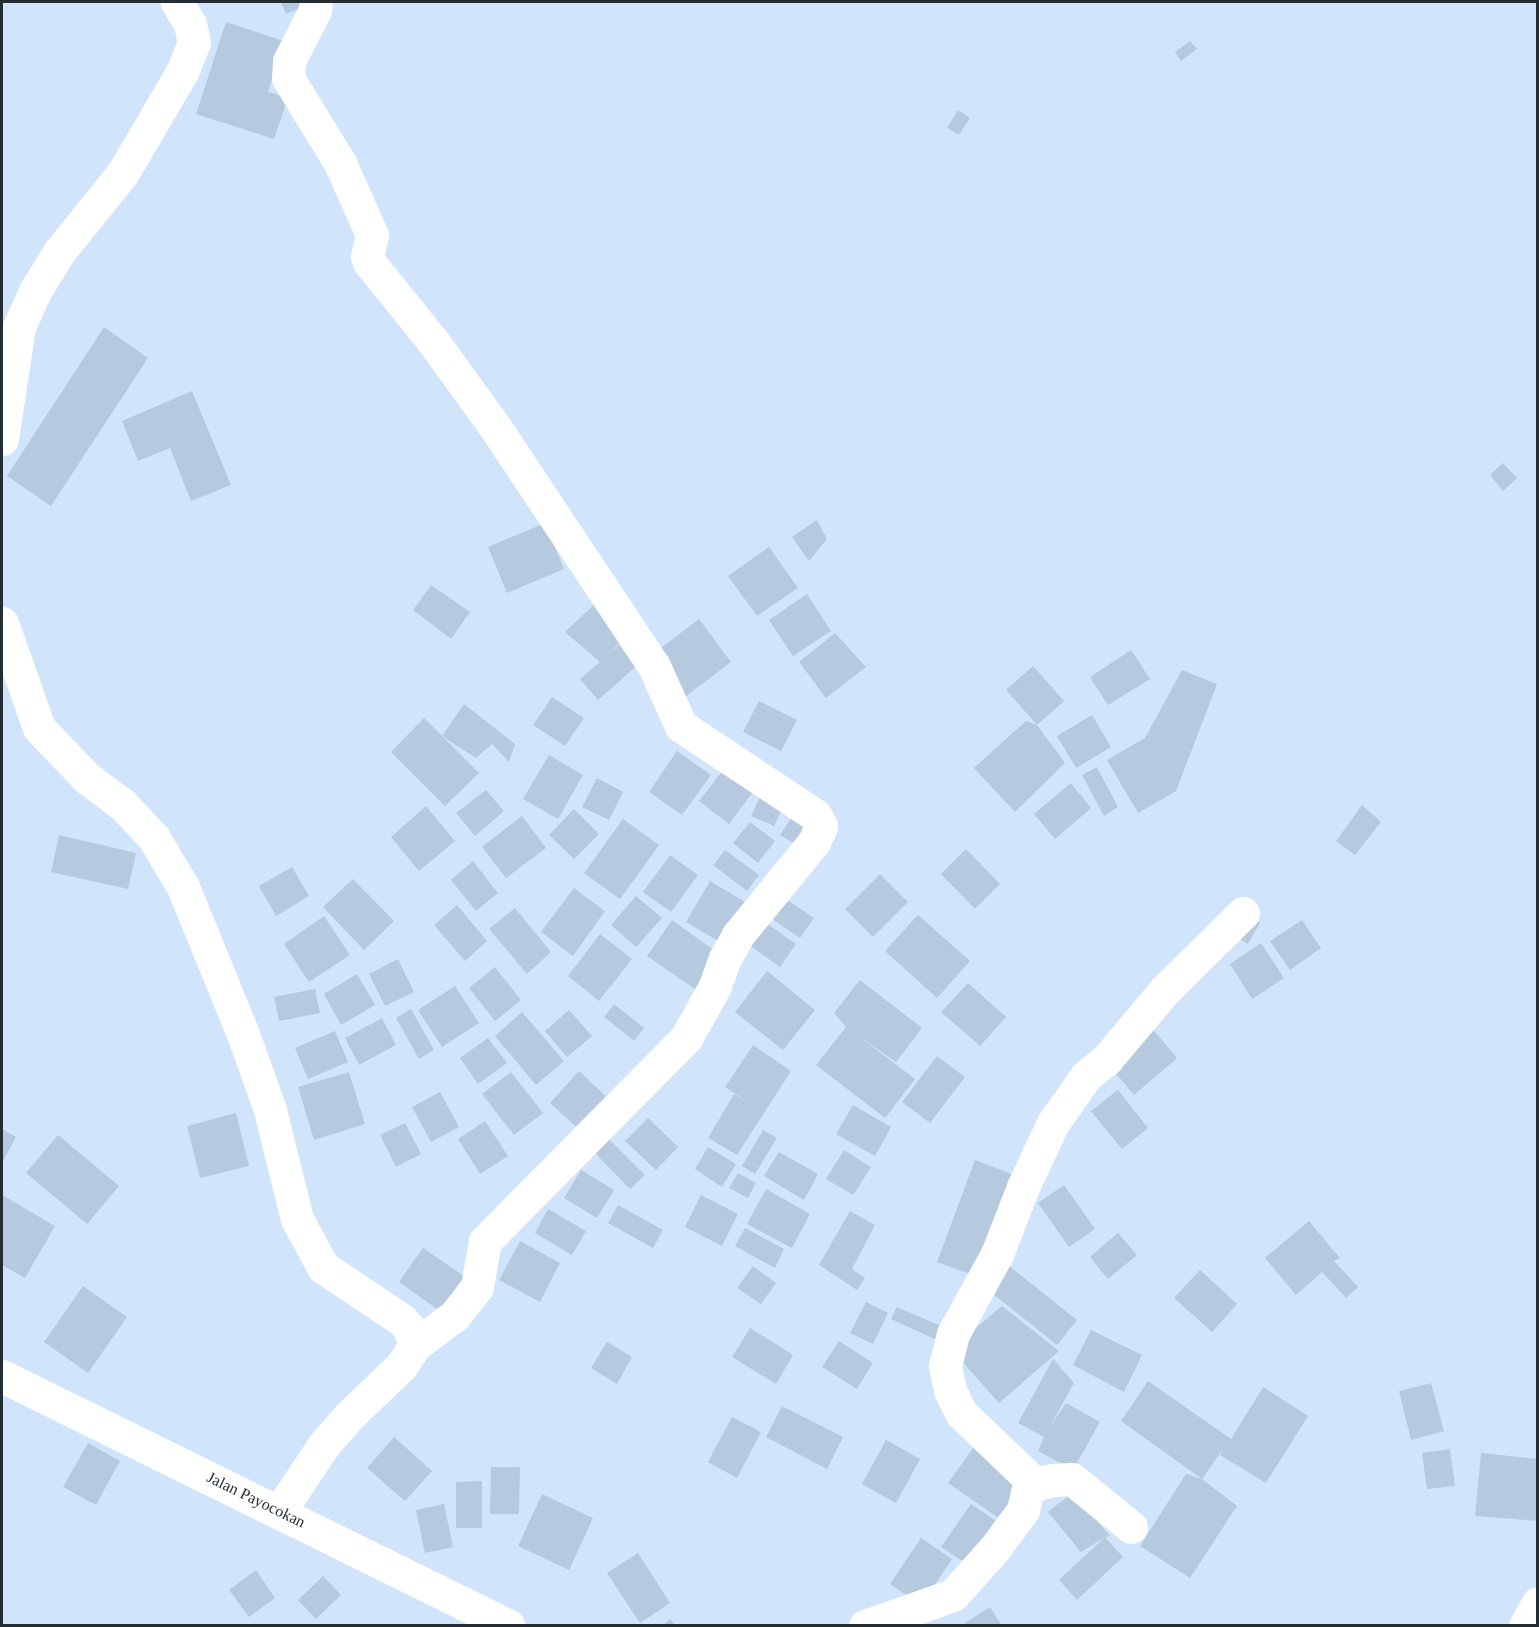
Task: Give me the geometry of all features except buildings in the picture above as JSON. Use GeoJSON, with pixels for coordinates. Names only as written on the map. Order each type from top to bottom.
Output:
{"type":"FeatureCollection","features":[{"type":"Feature","properties":{"kind":"street"},"geometry":{"type":"LineString","coordinates":[[2,439],[19,327],[35,291],[59,252],[122,174],[182,72],[194,43],[190,24],[177,2]]}},
{"type":"Feature","properties":{"kind":"street"},"geometry":{"type":"LineString","coordinates":[[279,1512],[323,1446],[349,1416],[402,1365],[416,1345],[454,1316],[477,1287],[485,1241],[686,1038],[716,986],[725,958],[738,935],[814,842],[821,826],[815,815],[681,726],[654,666],[495,427],[432,340],[369,262],[367,256],[372,235],[340,163],[288,78],[289,61],[315,10],[316,2]]}},
{"type":"Feature","properties":{"kind":"street"},"geometry":{"type":"LineString","coordinates":[[2,623],[39,728],[87,778],[123,805],[154,838],[183,887],[243,1034],[270,1110],[297,1219],[323,1267],[402,1320],[410,1328],[416,1345]]}},
{"type":"Feature","properties":{"kind":"street"},"geometry":{"type":"LineString","coordinates":[[865,1626],[953,1595],[1023,1510],[1030,1479],[961,1413],[950,1390],[945,1366],[953,1334],[997,1254],[1023,1186],[1053,1123],[1086,1076],[1107,1059],[1164,991],[1243,913]]}},
{"type":"Feature","properties":{"kind":"street","name":"Jalan Payocokan"},"geometry":{"type":"LineString","coordinates":[[2,1376],[509,1626]]}},
{"type":"Feature","properties":{"kind":"street"},"geometry":{"type":"LineString","coordinates":[[1030,1486],[1053,1480],[1072,1479],[1131,1527]]}},
{"type":"Feature","properties":{"kind":"street"},"geometry":{"type":"LineString","coordinates":[[1525,1626],[1538,1603]]}}]}
